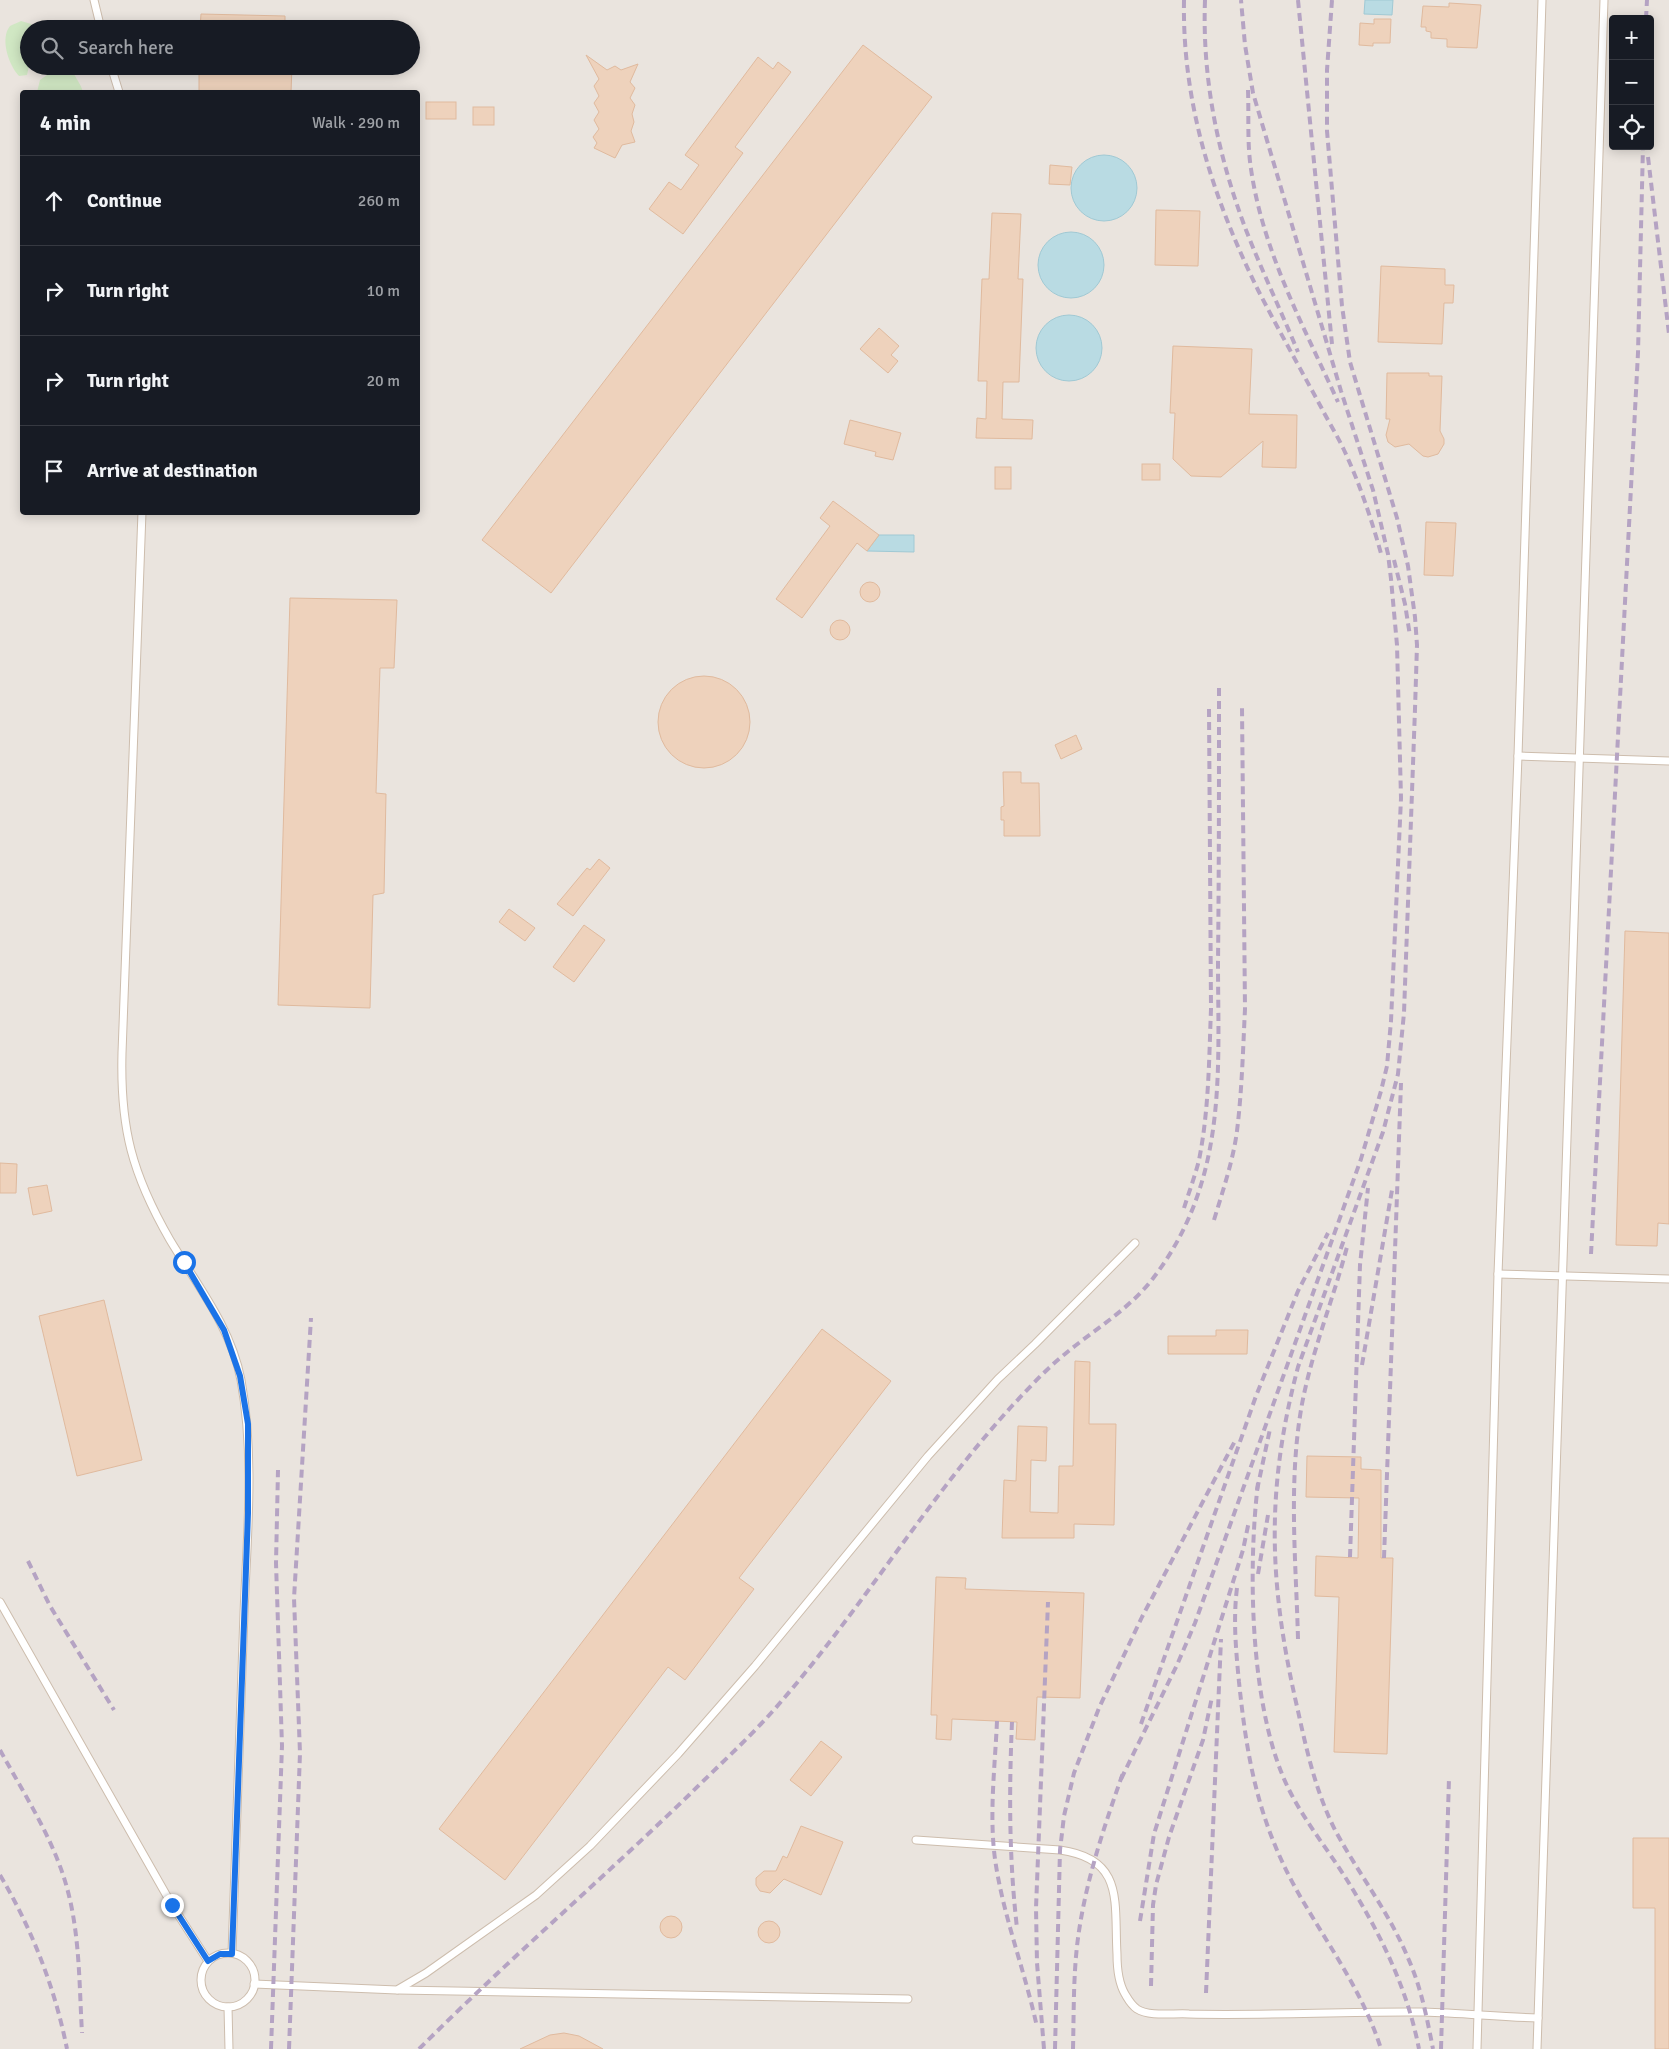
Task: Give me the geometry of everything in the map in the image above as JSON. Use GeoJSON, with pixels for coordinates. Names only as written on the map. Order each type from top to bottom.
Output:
{"type":"FeatureCollection","features":[{"type":"Feature","properties":{"kind":"lane"},"geometry":{"type":"LineString","coordinates":[[94,0],[99,20]]}},
{"type":"Feature","properties":{"kind":"lane"},"geometry":{"type":"LineString","coordinates":[[1477,2049],[1498,1274],[1518,756],[1542,0]]}},
{"type":"Feature","properties":{"kind":"lane"},"geometry":{"type":"LineString","coordinates":[[1537,2049],[1604,0]]}},
{"type":"Feature","properties":{"kind":"lane"},"geometry":{"type":"LineString","coordinates":[[114,75],[118,90]]}},
{"type":"Feature","properties":{"kind":"lane"},"geometry":{"type":"LineString","coordinates":[[142,515],[122,1105],[130,1148],[146,1192],[169,1238],[224,1330],[240,1376],[248,1424],[248,1513],[232,1954]]}},
{"type":"Feature","properties":{"kind":"lane"},"geometry":{"type":"LineString","coordinates":[[1518,756],[1669,762]]}},
{"type":"Feature","properties":{"kind":"lane"},"geometry":{"type":"LineString","coordinates":[[397,1990],[426,1973],[536,1895],[618,1819],[755,1666],[928,1456],[998,1379],[1135,1243]]}},
{"type":"Feature","properties":{"kind":"lane"},"geometry":{"type":"LineString","coordinates":[[1498,1274],[1669,1279]]}},
{"type":"Feature","properties":{"kind":"lane"},"geometry":{"type":"LineString","coordinates":[[0,1602],[172,1905],[208,1961]]}},
{"type":"Feature","properties":{"kind":"lane"},"geometry":{"type":"LineString","coordinates":[[916,1840],[1060,1850],[1072,1852],[1095,1861],[1106,1872],[1114,1890],[1117,1970],[1121,1987],[1132,2005],[1138,2010],[1149,2013],[1205,2014],[1426,2012],[1538,2018]]}},
{"type":"Feature","properties":{"kind":"lane"},"geometry":{"type":"LineString","coordinates":[[220,1954],[232,1954],[246,1960],[252,1967],[254,1984],[251,1993],[245,2000],[237,2005],[228,2006],[219,2005],[211,2000],[201,1985],[201,1976],[208,1961],[220,1954]]}},
{"type":"Feature","properties":{"kind":"lane"},"geometry":{"type":"LineString","coordinates":[[254,1984],[397,1990],[908,1999]]}},
{"type":"Feature","properties":{"kind":"lane"},"geometry":{"type":"LineString","coordinates":[[228,2006],[229,2049]]}},
{"type":"Feature","properties":{"kind":"shaded area"},"geometry":{"type":"Polygon","coordinates":[[[0,0],[1669,0],[1669,2049],[0,2049],[0,0]]]}},
{"type":"Feature","properties":{"kind":"green space"},"geometry":{"type":"Polygon","coordinates":[[[20,21],[20,75],[27,75],[19,76],[9,58],[6,37],[10,26],[20,21]]]}},
{"type":"Feature","properties":{"kind":"green space"},"geometry":{"type":"Polygon","coordinates":[[[47,75],[74,75],[82,90],[38,90],[40,80],[47,75]]]}},
{"type":"Feature","properties":{"kind":"water"},"geometry":{"type":"Polygon","coordinates":[[[1365,0],[1393,0],[1392,15],[1364,14],[1365,0]]]}},
{"type":"Feature","properties":{"kind":"water"},"geometry":{"type":"Polygon","coordinates":[[[1110,155],[1128,164],[1135,175],[1137,188],[1135,201],[1128,212],[1117,219],[1098,221],[1080,212],[1073,201],[1071,182],[1080,164],[1091,157],[1110,155]]]}},
{"type":"Feature","properties":{"kind":"water"},"geometry":{"type":"Polygon","coordinates":[[[1077,232],[1095,241],[1102,252],[1104,265],[1102,278],[1095,289],[1084,296],[1065,298],[1047,289],[1040,278],[1038,259],[1047,241],[1058,234],[1077,232]]]}},
{"type":"Feature","properties":{"kind":"water"},"geometry":{"type":"Polygon","coordinates":[[[1075,315],[1093,324],[1100,335],[1102,348],[1100,361],[1093,372],[1082,379],[1063,381],[1045,372],[1038,361],[1036,342],[1045,324],[1056,317],[1075,315]]]}},
{"type":"Feature","properties":{"kind":"water"},"geometry":{"type":"Polygon","coordinates":[[[879,535],[914,535],[914,552],[867,551],[879,535]]]}},
{"type":"Feature","properties":{"kind":"building"},"geometry":{"type":"Polygon","coordinates":[[[1449,3],[1481,5],[1477,48],[1447,47],[1447,39],[1431,38],[1431,32],[1426,31],[1426,27],[1421,27],[1423,6],[1449,7],[1449,3]]]}},
{"type":"Feature","properties":{"kind":"building"},"geometry":{"type":"Polygon","coordinates":[[[201,14],[285,16],[285,20],[201,20],[201,14]]]}},
{"type":"Feature","properties":{"kind":"building"},"geometry":{"type":"Polygon","coordinates":[[[1374,19],[1391,19],[1390,43],[1373,43],[1373,46],[1359,45],[1360,23],[1374,24],[1374,19]]]}},
{"type":"Feature","properties":{"kind":"building"},"geometry":{"type":"Polygon","coordinates":[[[863,45],[932,97],[551,593],[482,540],[863,45]]]}},
{"type":"Feature","properties":{"kind":"building"},"geometry":{"type":"Polygon","coordinates":[[[586,55],[607,70],[615,66],[621,70],[638,64],[630,82],[635,88],[630,98],[635,105],[632,114],[634,122],[631,131],[635,142],[622,145],[615,158],[594,148],[597,143],[593,137],[599,129],[594,120],[599,112],[594,103],[599,96],[594,86],[599,79],[586,55]]]}},
{"type":"Feature","properties":{"kind":"building"},"geometry":{"type":"Polygon","coordinates":[[[758,57],[773,69],[778,62],[791,72],[735,147],[743,153],[683,234],[649,209],[669,182],[681,190],[699,165],[685,155],[758,57]]]}},
{"type":"Feature","properties":{"kind":"building"},"geometry":{"type":"Polygon","coordinates":[[[199,75],[292,75],[291,90],[199,90],[199,75]]]}},
{"type":"Feature","properties":{"kind":"building"},"geometry":{"type":"Polygon","coordinates":[[[426,102],[456,102],[456,119],[426,119],[426,102]]]}},
{"type":"Feature","properties":{"kind":"building"},"geometry":{"type":"Polygon","coordinates":[[[473,107],[494,107],[494,125],[473,125],[473,107]]]}},
{"type":"Feature","properties":{"kind":"building"},"geometry":{"type":"Polygon","coordinates":[[[1050,165],[1072,167],[1070,185],[1049,184],[1050,165]]]}},
{"type":"Feature","properties":{"kind":"building"},"geometry":{"type":"Polygon","coordinates":[[[1156,210],[1200,211],[1198,266],[1155,265],[1156,210]]]}},
{"type":"Feature","properties":{"kind":"building"},"geometry":{"type":"Polygon","coordinates":[[[992,213],[1021,214],[1018,279],[1023,279],[1019,382],[1003,382],[1002,419],[1033,420],[1032,439],[976,438],[977,418],[986,419],[987,381],[978,381],[982,279],[989,279],[992,213]]]}},
{"type":"Feature","properties":{"kind":"building"},"geometry":{"type":"Polygon","coordinates":[[[1381,266],[1445,269],[1445,285],[1454,285],[1453,303],[1444,303],[1442,344],[1378,342],[1381,266]]]}},
{"type":"Feature","properties":{"kind":"building"},"geometry":{"type":"Polygon","coordinates":[[[879,328],[899,346],[891,355],[898,361],[888,373],[860,349],[879,328]]]}},
{"type":"Feature","properties":{"kind":"building"},"geometry":{"type":"Polygon","coordinates":[[[1173,346],[1252,349],[1249,414],[1297,415],[1296,468],[1262,467],[1263,441],[1221,477],[1191,476],[1173,459],[1175,413],[1170,413],[1173,346]]]}},
{"type":"Feature","properties":{"kind":"building"},"geometry":{"type":"Polygon","coordinates":[[[1387,373],[1429,373],[1429,376],[1442,376],[1440,431],[1444,444],[1438,454],[1428,457],[1423,456],[1409,444],[1395,447],[1388,442],[1386,435],[1390,419],[1386,419],[1387,373]]]}},
{"type":"Feature","properties":{"kind":"building"},"geometry":{"type":"Polygon","coordinates":[[[850,420],[901,433],[893,460],[875,456],[876,452],[844,444],[850,420]]]}},
{"type":"Feature","properties":{"kind":"building"},"geometry":{"type":"Polygon","coordinates":[[[1142,464],[1160,464],[1160,480],[1142,480],[1142,464]]]}},
{"type":"Feature","properties":{"kind":"building"},"geometry":{"type":"Polygon","coordinates":[[[995,467],[1011,467],[1011,489],[995,489],[995,467]]]}},
{"type":"Feature","properties":{"kind":"building"},"geometry":{"type":"Polygon","coordinates":[[[833,501],[879,535],[867,551],[857,543],[802,618],[776,599],[830,526],[820,518],[833,501]]]}},
{"type":"Feature","properties":{"kind":"building"},"geometry":{"type":"Polygon","coordinates":[[[1426,522],[1456,523],[1453,576],[1424,575],[1426,522]]]}},
{"type":"Feature","properties":{"kind":"building"},"geometry":{"type":"Polygon","coordinates":[[[866,582],[874,582],[880,588],[880,596],[874,602],[866,602],[860,596],[860,588],[866,582]]]}},
{"type":"Feature","properties":{"kind":"building"},"geometry":{"type":"Polygon","coordinates":[[[290,598],[397,600],[394,668],[380,668],[376,793],[386,794],[384,893],[373,895],[370,1008],[278,1005],[290,598]]]}},
{"type":"Feature","properties":{"kind":"building"},"geometry":{"type":"Polygon","coordinates":[[[836,620],[844,620],[850,626],[850,634],[844,640],[836,640],[830,634],[830,626],[836,620]]]}},
{"type":"Feature","properties":{"kind":"building"},"geometry":{"type":"Polygon","coordinates":[[[704,676],[721,680],[736,690],[746,705],[750,722],[746,739],[736,754],[721,764],[704,768],[687,764],[672,754],[662,739],[658,722],[662,705],[672,690],[687,680],[704,676]]]}},
{"type":"Feature","properties":{"kind":"building"},"geometry":{"type":"Polygon","coordinates":[[[1076,735],[1082,749],[1061,759],[1055,745],[1076,735]]]}},
{"type":"Feature","properties":{"kind":"building"},"geometry":{"type":"Polygon","coordinates":[[[1003,772],[1021,772],[1021,783],[1039,783],[1040,836],[1004,836],[1004,820],[1001,820],[1001,807],[1004,806],[1003,772]]]}},
{"type":"Feature","properties":{"kind":"building"},"geometry":{"type":"Polygon","coordinates":[[[599,859],[610,868],[573,916],[557,904],[587,868],[590,870],[599,859]]]}},
{"type":"Feature","properties":{"kind":"building"},"geometry":{"type":"Polygon","coordinates":[[[509,909],[535,928],[525,941],[499,922],[509,909]]]}},
{"type":"Feature","properties":{"kind":"building"},"geometry":{"type":"Polygon","coordinates":[[[584,925],[605,940],[574,982],[553,967],[584,925]]]}},
{"type":"Feature","properties":{"kind":"building"},"geometry":{"type":"Polygon","coordinates":[[[1625,931],[1669,933],[1669,1224],[1658,1223],[1657,1246],[1616,1245],[1625,931]]]}},
{"type":"Feature","properties":{"kind":"building"},"geometry":{"type":"Polygon","coordinates":[[[0,1163],[17,1164],[16,1193],[0,1193],[0,1163]]]}},
{"type":"Feature","properties":{"kind":"building"},"geometry":{"type":"Polygon","coordinates":[[[47,1185],[52,1211],[33,1215],[28,1188],[47,1185]]]}},
{"type":"Feature","properties":{"kind":"building"},"geometry":{"type":"Polygon","coordinates":[[[104,1300],[142,1460],[77,1476],[39,1316],[104,1300]]]}},
{"type":"Feature","properties":{"kind":"building"},"geometry":{"type":"Polygon","coordinates":[[[822,1329],[891,1381],[739,1578],[754,1589],[685,1680],[668,1667],[505,1880],[439,1829],[822,1329]]]}},
{"type":"Feature","properties":{"kind":"building"},"geometry":{"type":"Polygon","coordinates":[[[1216,1330],[1248,1330],[1247,1354],[1168,1354],[1168,1336],[1216,1336],[1216,1330]]]}},
{"type":"Feature","properties":{"kind":"building"},"geometry":{"type":"Polygon","coordinates":[[[1075,1361],[1090,1362],[1089,1424],[1116,1424],[1114,1525],[1074,1524],[1074,1538],[1002,1538],[1004,1480],[1016,1481],[1018,1426],[1047,1427],[1046,1461],[1031,1460],[1030,1512],[1058,1513],[1059,1466],[1073,1466],[1075,1361]]]}},
{"type":"Feature","properties":{"kind":"building"},"geometry":{"type":"Polygon","coordinates":[[[1307,1456],[1361,1457],[1361,1469],[1381,1470],[1381,1558],[1393,1558],[1387,1754],[1334,1752],[1339,1597],[1315,1596],[1316,1556],[1358,1558],[1359,1498],[1306,1497],[1307,1456]]]}},
{"type":"Feature","properties":{"kind":"building"},"geometry":{"type":"Polygon","coordinates":[[[936,1577],[966,1578],[965,1589],[1084,1593],[1080,1698],[1037,1697],[1035,1740],[1016,1739],[1017,1722],[952,1719],[951,1740],[936,1739],[937,1715],[931,1715],[936,1577]]]}},
{"type":"Feature","properties":{"kind":"building"},"geometry":{"type":"Polygon","coordinates":[[[821,1741],[842,1757],[811,1796],[790,1780],[821,1741]]]}},
{"type":"Feature","properties":{"kind":"building"},"geometry":{"type":"Polygon","coordinates":[[[801,1826],[843,1842],[821,1895],[784,1879],[770,1893],[760,1891],[756,1885],[756,1878],[764,1871],[776,1871],[783,1856],[787,1858],[801,1826]]]}},
{"type":"Feature","properties":{"kind":"building"},"geometry":{"type":"Polygon","coordinates":[[[1633,1838],[1669,1838],[1669,2049],[1655,2049],[1655,1908],[1633,1908],[1633,1838]]]}},
{"type":"Feature","properties":{"kind":"building"},"geometry":{"type":"Polygon","coordinates":[[[671,1916],[679,1919],[682,1927],[679,1935],[671,1938],[663,1935],[660,1927],[663,1919],[671,1916]]]}},
{"type":"Feature","properties":{"kind":"building"},"geometry":{"type":"Polygon","coordinates":[[[769,1921],[777,1924],[780,1932],[777,1940],[769,1943],[761,1940],[758,1932],[761,1924],[769,1921]]]}},
{"type":"Feature","properties":{"kind":"building"},"geometry":{"type":"Polygon","coordinates":[[[564,2033],[579,2036],[603,2049],[520,2049],[550,2035],[564,2033]]]}},
{"type":"Feature","properties":{"kind":"railway"},"geometry":{"type":"LineString","coordinates":[[1184,0],[1188,76],[1203,149],[1214,185],[1227,220],[1258,290],[1350,463],[1382,557]]}},
{"type":"Feature","properties":{"kind":"railway"},"geometry":{"type":"LineString","coordinates":[[1205,0],[1206,59],[1209,88],[1227,174],[1258,261],[1298,352]]}},
{"type":"Feature","properties":{"kind":"railway"},"geometry":{"type":"LineString","coordinates":[[1121,1779],[1177,1665],[1195,1623],[1361,1159],[1387,1066],[1391,1021],[1401,798],[1397,645],[1388,554],[1373,490],[1341,391],[1253,93],[1245,45],[1241,0]]}},
{"type":"Feature","properties":{"kind":"railway"},"geometry":{"type":"LineString","coordinates":[[1298,0],[1332,344]]}},
{"type":"Feature","properties":{"kind":"railway"},"geometry":{"type":"LineString","coordinates":[[1332,0],[1327,70],[1327,131],[1342,306],[1350,362],[1397,518],[1408,566],[1417,645],[1415,709],[1404,1013],[1398,1074],[1383,1132],[1298,1367],[1287,1413],[1280,1456],[1275,1539],[1277,1580],[1288,1665],[1317,1786],[1335,1830],[1392,1925],[1413,1969],[1426,2014],[1433,2049]]}},
{"type":"Feature","properties":{"kind":"railway"},"geometry":{"type":"LineString","coordinates":[[1646,15],[1647,0]]}},
{"type":"Feature","properties":{"kind":"railway"},"geometry":{"type":"LineString","coordinates":[[1248,90],[1251,169],[1265,230],[1286,288],[1338,402]]}},
{"type":"Feature","properties":{"kind":"railway"},"geometry":{"type":"LineString","coordinates":[[1591,1254],[1638,353],[1643,150]]}},
{"type":"Feature","properties":{"kind":"railway"},"geometry":{"type":"LineString","coordinates":[[1648,157],[1669,334]]}},
{"type":"Feature","properties":{"kind":"railway"},"geometry":{"type":"LineString","coordinates":[[1394,560],[1405,604],[1410,636]]}},
{"type":"Feature","properties":{"kind":"railway"},"geometry":{"type":"LineString","coordinates":[[419,2049],[655,1827],[762,1723],[833,1637],[949,1482],[1011,1407],[1058,1360],[1134,1299],[1154,1277],[1175,1246],[1200,1188],[1213,1133],[1216,1105],[1218,1077],[1219,685]]}},
{"type":"Feature","properties":{"kind":"railway"},"geometry":{"type":"LineString","coordinates":[[1184,1208],[1199,1160],[1207,1103],[1209,1066],[1211,1009],[1209,708]]}},
{"type":"Feature","properties":{"kind":"railway"},"geometry":{"type":"LineString","coordinates":[[1214,1220],[1235,1142],[1242,1070],[1245,1009],[1242,708]]}},
{"type":"Feature","properties":{"kind":"railway"},"geometry":{"type":"LineString","coordinates":[[1384,1558],[1401,1083]]}},
{"type":"Feature","properties":{"kind":"railway"},"geometry":{"type":"LineString","coordinates":[[1350,1557],[1360,1265],[1368,1188]]}},
{"type":"Feature","properties":{"kind":"railway"},"geometry":{"type":"LineString","coordinates":[[1362,1365],[1392,1190]]}},
{"type":"Feature","properties":{"kind":"railway"},"geometry":{"type":"LineString","coordinates":[[1141,1724],[1256,1396],[1298,1291],[1328,1233]]}},
{"type":"Feature","properties":{"kind":"railway"},"geometry":{"type":"LineString","coordinates":[[1298,1639],[1294,1521],[1295,1462],[1298,1433],[1302,1404],[1311,1365],[1347,1247]]}},
{"type":"Feature","properties":{"kind":"railway"},"geometry":{"type":"LineString","coordinates":[[289,2049],[300,1753],[294,1598],[311,1318]]}},
{"type":"Feature","properties":{"kind":"railway"},"geometry":{"type":"LineString","coordinates":[[1257,1490],[1270,1429]]}},
{"type":"Feature","properties":{"kind":"railway"},"geometry":{"type":"LineString","coordinates":[[1055,2049],[1060,1850],[1064,1816],[1074,1773],[1099,1708],[1142,1617],[1236,1439]]}},
{"type":"Feature","properties":{"kind":"railway"},"geometry":{"type":"LineString","coordinates":[[271,2049],[282,1746],[276,1563],[278,1470]]}},
{"type":"Feature","properties":{"kind":"railway"},"geometry":{"type":"LineString","coordinates":[[1258,1483],[1253,1553],[1254,1630],[1263,1707],[1271,1742],[1282,1774],[1295,1802],[1347,1880],[1381,1940],[1400,1982],[1419,2049]]}},
{"type":"Feature","properties":{"kind":"railway"},"geometry":{"type":"LineString","coordinates":[[1258,1574],[1268,1515]]}},
{"type":"Feature","properties":{"kind":"railway"},"geometry":{"type":"LineString","coordinates":[[1140,1921],[1154,1834],[1243,1550],[1249,1521]]}},
{"type":"Feature","properties":{"kind":"railway"},"geometry":{"type":"LineString","coordinates":[[28,1561],[50,1606],[114,1710]]}},
{"type":"Feature","properties":{"kind":"railway"},"geometry":{"type":"LineString","coordinates":[[1237,1588],[1235,1635],[1242,1710],[1256,1789],[1263,1813],[1283,1863],[1296,1889],[1354,1987],[1381,2049]]}},
{"type":"Feature","properties":{"kind":"railway"},"geometry":{"type":"LineString","coordinates":[[1044,2049],[1037,1963],[1036,1908],[1048,1602]]}},
{"type":"Feature","properties":{"kind":"railway"},"geometry":{"type":"LineString","coordinates":[[1206,1993],[1221,1639]]}},
{"type":"Feature","properties":{"kind":"railway"},"geometry":{"type":"LineString","coordinates":[[1151,1986],[1153,1905],[1156,1885],[1169,1837],[1203,1740],[1212,1697]]}},
{"type":"Feature","properties":{"kind":"railway"},"geometry":{"type":"LineString","coordinates":[[997,1721],[992,1808],[995,1859],[1003,1901],[1037,2027]]}},
{"type":"Feature","properties":{"kind":"railway"},"geometry":{"type":"LineString","coordinates":[[1012,1722],[1010,1825],[1017,1928]]}},
{"type":"Feature","properties":{"kind":"railway"},"geometry":{"type":"LineString","coordinates":[[0,1750],[44,1830],[65,1881],[74,1918],[82,2033]]}},
{"type":"Feature","properties":{"kind":"railway"},"geometry":{"type":"LineString","coordinates":[[1073,2049],[1074,1990],[1082,1911],[1097,1851],[1123,1773]]}},
{"type":"Feature","properties":{"kind":"railway"},"geometry":{"type":"LineString","coordinates":[[1441,2049],[1449,1778]]}},
{"type":"Feature","properties":{"kind":"railway"},"geometry":{"type":"LineString","coordinates":[[0,1875],[12,1895],[41,1959],[56,2004],[67,2049]]}},
{"type":"Feature","properties":{"kind":"route"},"geometry":{"type":"LineString","coordinates":[[172,1905],[208,1961],[220,1954],[232,1954],[248,1513],[248,1424],[240,1376],[233,1352],[213,1308],[184,1262]]}}]}
